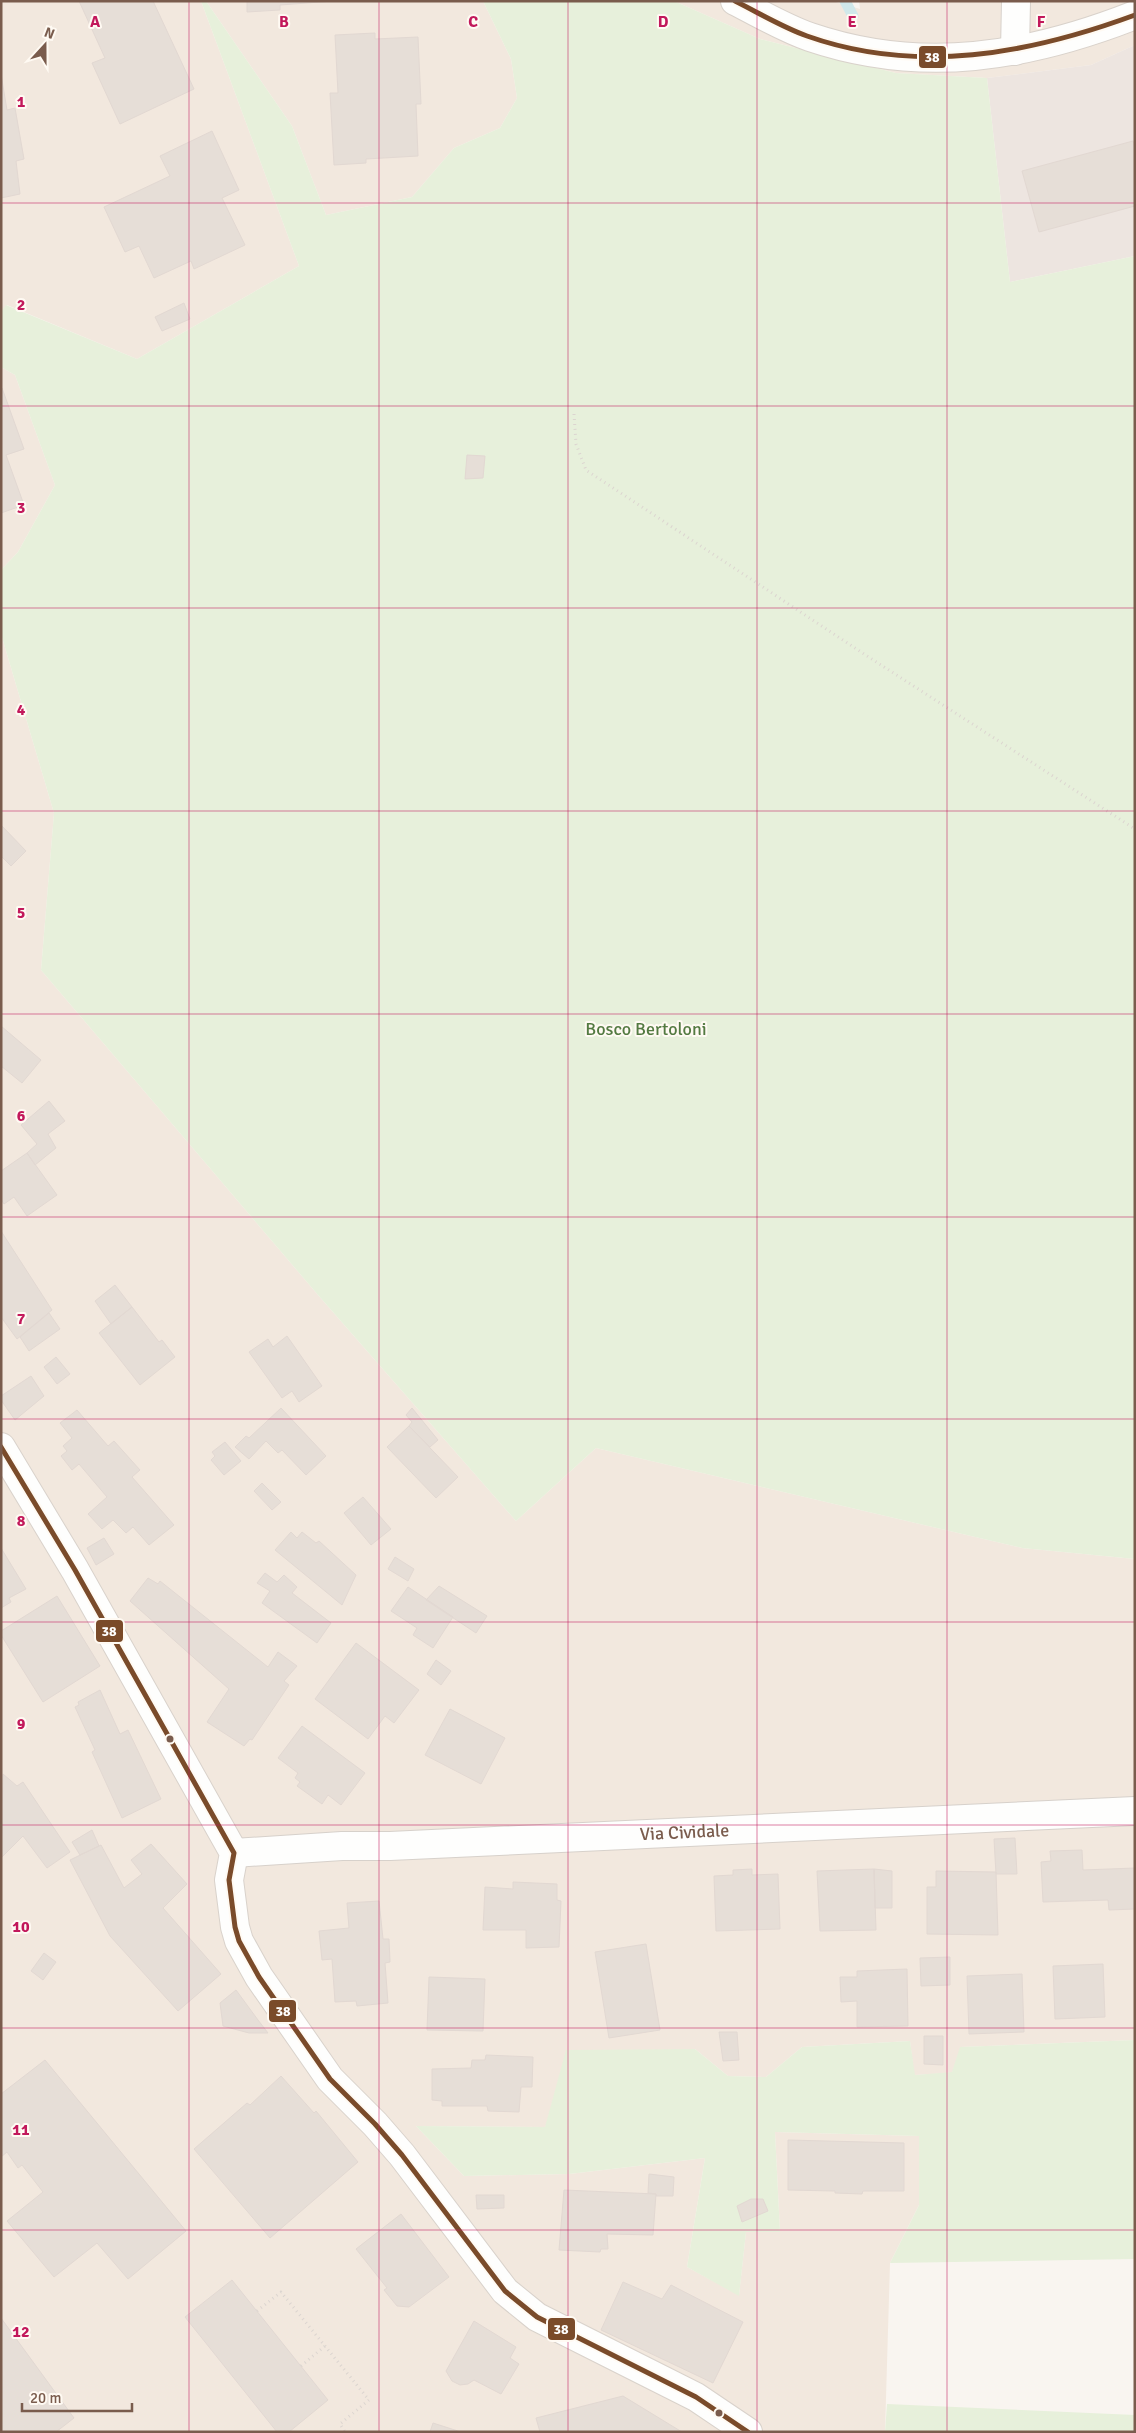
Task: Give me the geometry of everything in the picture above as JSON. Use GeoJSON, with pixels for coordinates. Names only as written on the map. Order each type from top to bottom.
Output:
{"type":"FeatureCollection","features":[{"type":"Feature","properties":{"kind":"street"},"geometry":{"type":"LineString","coordinates":[[735,1],[809,37],[863,52],[907,58],[962,58],[1015,51],[1105,26],[1135,14]]}},
{"type":"Feature","properties":{"kind":"street"},"geometry":{"type":"LineString","coordinates":[[1015,51],[1016,1]]}},
{"type":"Feature","properties":{"kind":"street"},"geometry":{"type":"LineString","coordinates":[[1,1447],[76,1570],[234,1853],[229,1880],[235,1928],[239,1942],[259,1977],[330,2079],[376,2124],[402,2155],[505,2291],[538,2317],[696,2397],[748,2432]]}},
{"type":"Feature","properties":{"kind":"street","name":"Via Cividale"},"geometry":{"type":"LineString","coordinates":[[234,1853],[342,1846],[399,1846],[1135,1811]]}},
{"type":"Feature","properties":{"kind":"path"},"geometry":{"type":"LineString","coordinates":[[574,414],[576,444],[586,470],[864,654],[1135,829]]}},
{"type":"Feature","properties":{"kind":"path"},"geometry":{"type":"LineString","coordinates":[[257,2311],[281,2292],[369,2400],[340,2424],[345,2432]]}},
{"type":"Feature","properties":{"kind":"path"},"geometry":{"type":"LineString","coordinates":[[301,2366],[325,2346]]}},
{"type":"Feature","properties":{"kind":"shaded area"},"geometry":{"type":"Polygon","coordinates":[[[1,1],[201,1],[299,266],[137,359],[7,305],[1,312],[1,1]]]}},
{"type":"Feature","properties":{"kind":"shaded area"},"geometry":{"type":"Polygon","coordinates":[[[206,1],[483,1],[511,59],[517,98],[500,128],[454,148],[412,197],[326,215],[292,126],[206,1]]]}},
{"type":"Feature","properties":{"kind":"shaded area"},"geometry":{"type":"Polygon","coordinates":[[[674,1],[832,1],[860,9],[859,1],[1135,1],[1135,45],[1091,65],[987,78],[896,73],[760,39],[674,1]]]}},
{"type":"Feature","properties":{"kind":"shaded area"},"geometry":{"type":"Polygon","coordinates":[[[1135,45],[1135,256],[1010,282],[987,78],[1091,65],[1135,45]]]}},
{"type":"Feature","properties":{"kind":"shaded area"},"geometry":{"type":"Polygon","coordinates":[[[1,367],[15,375],[55,485],[18,552],[1,570],[1,367]]]}},
{"type":"Feature","properties":{"kind":"shaded area"},"geometry":{"type":"Polygon","coordinates":[[[1,634],[54,813],[41,970],[318,1295],[516,1521],[596,1448],[1022,1548],[1135,1559],[1135,2040],[961,2047],[952,2073],[914,2075],[910,2041],[802,2047],[766,2077],[728,2076],[695,2049],[545,2127],[416,2126],[464,2176],[569,2174],[705,2158],[687,2267],[739,2295],[746,2232],[780,2232],[775,2132],[919,2136],[919,2205],[890,2263],[885,2432],[1,2432],[1,634]]]}},
{"type":"Feature","properties":{"kind":"green space","name":"Bosco Bertoloni"},"geometry":{"type":"Polygon","coordinates":[[[201,1],[206,1],[292,126],[326,215],[412,197],[454,148],[500,128],[517,98],[511,59],[483,1],[674,1],[760,39],[896,73],[987,78],[1010,282],[1135,256],[1135,1559],[1022,1548],[596,1448],[516,1521],[318,1295],[41,970],[54,813],[1,634],[1,570],[18,552],[55,485],[15,375],[1,367],[1,312],[6,305],[137,359],[299,266],[201,1]]]}},
{"type":"Feature","properties":{"kind":"green space"},"geometry":{"type":"Polygon","coordinates":[[[1135,2040],[1135,2259],[890,2263],[919,2205],[919,2136],[775,2132],[780,2232],[746,2232],[739,2296],[687,2267],[705,2158],[569,2174],[464,2176],[416,2126],[545,2127],[566,2050],[695,2049],[728,2076],[766,2077],[802,2047],[910,2041],[915,2075],[952,2072],[960,2047],[1135,2040]]]}},
{"type":"Feature","properties":{"kind":"green space"},"geometry":{"type":"Polygon","coordinates":[[[887,2404],[1135,2415],[1135,2432],[885,2432],[887,2404]]]}},
{"type":"Feature","properties":{"kind":"building"},"geometry":{"type":"Polygon","coordinates":[[[79,1],[153,1],[194,89],[120,124],[92,63],[105,58],[79,1]]]}},
{"type":"Feature","properties":{"kind":"building"},"geometry":{"type":"Polygon","coordinates":[[[247,1],[333,1],[280,5],[280,10],[247,12],[247,1]]]}},
{"type":"Feature","properties":{"kind":"building"},"geometry":{"type":"Polygon","coordinates":[[[375,33],[375,39],[418,37],[421,104],[416,104],[418,156],[366,159],[366,163],[334,165],[330,93],[338,93],[335,35],[375,33]]]}},
{"type":"Feature","properties":{"kind":"building"},"geometry":{"type":"Polygon","coordinates":[[[1,74],[7,110],[15,108],[24,159],[16,161],[20,194],[1,198],[1,74]]]}},
{"type":"Feature","properties":{"kind":"building"},"geometry":{"type":"Polygon","coordinates":[[[212,131],[239,190],[222,198],[245,245],[194,269],[191,261],[154,278],[139,246],[125,252],[104,207],[170,176],[160,156],[212,131]]]}},
{"type":"Feature","properties":{"kind":"building"},"geometry":{"type":"Polygon","coordinates":[[[1133,141],[1135,148],[1135,206],[1039,232],[1022,171],[1133,141]]]}},
{"type":"Feature","properties":{"kind":"building"},"geometry":{"type":"Polygon","coordinates":[[[184,303],[190,319],[162,331],[155,317],[184,303]]]}},
{"type":"Feature","properties":{"kind":"building"},"geometry":{"type":"Polygon","coordinates":[[[2,388],[24,449],[6,455],[24,505],[1,513],[2,388]]]}},
{"type":"Feature","properties":{"kind":"building"},"geometry":{"type":"Polygon","coordinates":[[[467,455],[485,456],[483,478],[465,479],[467,455]]]}},
{"type":"Feature","properties":{"kind":"building"},"geometry":{"type":"Polygon","coordinates":[[[1,825],[26,851],[11,866],[1,856],[1,825]]]}},
{"type":"Feature","properties":{"kind":"building"},"geometry":{"type":"Polygon","coordinates":[[[1,1026],[41,1060],[22,1083],[1,1066],[1,1026]]]}},
{"type":"Feature","properties":{"kind":"building"},"geometry":{"type":"Polygon","coordinates":[[[49,1101],[65,1121],[48,1134],[56,1148],[35,1165],[27,1153],[37,1144],[21,1125],[49,1101]]]}},
{"type":"Feature","properties":{"kind":"building"},"geometry":{"type":"Polygon","coordinates":[[[27,1153],[57,1195],[27,1216],[14,1197],[4,1204],[1,1199],[1,1171],[27,1153]]]}},
{"type":"Feature","properties":{"kind":"building"},"geometry":{"type":"Polygon","coordinates":[[[1,1231],[52,1310],[17,1339],[1,1317],[1,1231]]]}},
{"type":"Feature","properties":{"kind":"building"},"geometry":{"type":"Polygon","coordinates":[[[115,1285],[132,1307],[111,1324],[95,1301],[115,1285]]]}},
{"type":"Feature","properties":{"kind":"building"},"geometry":{"type":"Polygon","coordinates":[[[132,1307],[159,1342],[162,1340],[175,1357],[140,1385],[99,1333],[132,1307]]]}},
{"type":"Feature","properties":{"kind":"building"},"geometry":{"type":"Polygon","coordinates":[[[49,1313],[60,1329],[29,1351],[20,1337],[49,1313]]]}},
{"type":"Feature","properties":{"kind":"building"},"geometry":{"type":"Polygon","coordinates":[[[287,1336],[322,1386],[299,1402],[292,1391],[282,1398],[249,1352],[268,1339],[273,1347],[287,1336]]]}},
{"type":"Feature","properties":{"kind":"building"},"geometry":{"type":"Polygon","coordinates":[[[56,1357],[70,1374],[57,1384],[44,1367],[56,1357]]]}},
{"type":"Feature","properties":{"kind":"building"},"geometry":{"type":"Polygon","coordinates":[[[31,1376],[44,1396],[15,1420],[1,1400],[1,1396],[31,1376]]]}},
{"type":"Feature","properties":{"kind":"building"},"geometry":{"type":"Polygon","coordinates":[[[281,1408],[326,1456],[306,1475],[282,1450],[278,1453],[266,1441],[249,1459],[235,1447],[246,1436],[249,1438],[281,1408]]]}},
{"type":"Feature","properties":{"kind":"building"},"geometry":{"type":"Polygon","coordinates":[[[412,1408],[438,1440],[430,1447],[409,1426],[412,1422],[406,1415],[412,1408]]]}},
{"type":"Feature","properties":{"kind":"building"},"geometry":{"type":"Polygon","coordinates":[[[77,1410],[108,1446],[114,1441],[140,1470],[132,1477],[174,1525],[149,1545],[133,1527],[126,1533],[113,1520],[102,1529],[88,1514],[107,1497],[79,1464],[72,1470],[61,1456],[67,1451],[63,1446],[72,1438],[60,1423],[77,1410]]]}},
{"type":"Feature","properties":{"kind":"building"},"geometry":{"type":"Polygon","coordinates":[[[409,1426],[458,1477],[436,1498],[387,1447],[409,1426]]]}},
{"type":"Feature","properties":{"kind":"building"},"geometry":{"type":"Polygon","coordinates":[[[225,1442],[241,1461],[224,1475],[211,1460],[215,1456],[212,1452],[225,1442]]]}},
{"type":"Feature","properties":{"kind":"building"},"geometry":{"type":"Polygon","coordinates":[[[262,1483],[281,1502],[272,1510],[254,1491],[262,1483]]]}},
{"type":"Feature","properties":{"kind":"building"},"geometry":{"type":"Polygon","coordinates":[[[363,1497],[391,1529],[371,1545],[344,1513],[363,1497]]]}},
{"type":"Feature","properties":{"kind":"building"},"geometry":{"type":"Polygon","coordinates":[[[291,1532],[297,1538],[302,1532],[316,1543],[319,1541],[356,1575],[342,1605],[275,1550],[291,1532]]]}},
{"type":"Feature","properties":{"kind":"building"},"geometry":{"type":"Polygon","coordinates":[[[104,1538],[114,1554],[96,1565],[87,1548],[104,1538]]]}},
{"type":"Feature","properties":{"kind":"building"},"geometry":{"type":"Polygon","coordinates":[[[1,1548],[26,1589],[9,1598],[11,1602],[1,1608],[1,1548]]]}},
{"type":"Feature","properties":{"kind":"building"},"geometry":{"type":"Polygon","coordinates":[[[395,1557],[414,1569],[408,1581],[388,1569],[395,1557]]]}},
{"type":"Feature","properties":{"kind":"building"},"geometry":{"type":"Polygon","coordinates":[[[265,1573],[277,1582],[284,1575],[297,1587],[292,1593],[331,1623],[317,1643],[262,1603],[270,1591],[257,1583],[265,1573]]]}},
{"type":"Feature","properties":{"kind":"building"},"geometry":{"type":"Polygon","coordinates":[[[148,1578],[158,1584],[160,1581],[268,1667],[278,1652],[297,1666],[284,1681],[289,1685],[252,1740],[250,1739],[244,1746],[207,1722],[229,1689],[130,1601],[148,1578]]]}},
{"type":"Feature","properties":{"kind":"building"},"geometry":{"type":"Polygon","coordinates":[[[439,1586],[487,1616],[476,1633],[426,1600],[439,1586]]]}},
{"type":"Feature","properties":{"kind":"building"},"geometry":{"type":"Polygon","coordinates":[[[408,1587],[453,1617],[433,1648],[413,1635],[417,1628],[391,1611],[408,1587]]]}},
{"type":"Feature","properties":{"kind":"building"},"geometry":{"type":"Polygon","coordinates":[[[57,1596],[100,1666],[43,1702],[1,1635],[1,1631],[57,1596]]]}},
{"type":"Feature","properties":{"kind":"building"},"geometry":{"type":"Polygon","coordinates":[[[356,1643],[419,1690],[394,1723],[385,1716],[368,1739],[315,1699],[356,1643]]]}},
{"type":"Feature","properties":{"kind":"building"},"geometry":{"type":"Polygon","coordinates":[[[436,1660],[451,1671],[441,1685],[427,1674],[436,1660]]]}},
{"type":"Feature","properties":{"kind":"building"},"geometry":{"type":"Polygon","coordinates":[[[100,1690],[120,1734],[128,1730],[161,1799],[122,1818],[92,1752],[95,1750],[75,1707],[79,1705],[78,1702],[100,1690]]]}},
{"type":"Feature","properties":{"kind":"building"},"geometry":{"type":"Polygon","coordinates":[[[450,1709],[505,1738],[481,1784],[425,1755],[450,1709]]]}},
{"type":"Feature","properties":{"kind":"building"},"geometry":{"type":"Polygon","coordinates":[[[302,1726],[365,1773],[341,1805],[328,1795],[322,1804],[297,1786],[300,1782],[295,1778],[298,1773],[278,1758],[302,1726]]]}},
{"type":"Feature","properties":{"kind":"building"},"geometry":{"type":"Polygon","coordinates":[[[3,1774],[17,1786],[23,1782],[70,1852],[47,1868],[23,1836],[1,1858],[3,1774]]]}},
{"type":"Feature","properties":{"kind":"building"},"geometry":{"type":"Polygon","coordinates":[[[92,1830],[99,1846],[80,1855],[72,1842],[92,1830]]]}},
{"type":"Feature","properties":{"kind":"building"},"geometry":{"type":"Polygon","coordinates":[[[1015,1838],[1017,1874],[996,1874],[994,1839],[1015,1838]]]}},
{"type":"Feature","properties":{"kind":"building"},"geometry":{"type":"Polygon","coordinates":[[[151,1844],[187,1884],[163,1908],[221,1974],[178,2011],[110,1936],[70,1860],[101,1845],[124,1888],[142,1874],[131,1860],[151,1844]]]}},
{"type":"Feature","properties":{"kind":"building"},"geometry":{"type":"Polygon","coordinates":[[[1082,1850],[1083,1870],[1135,1868],[1135,1909],[1109,1910],[1108,1900],[1043,1902],[1041,1862],[1051,1861],[1050,1851],[1082,1850]]]}},
{"type":"Feature","properties":{"kind":"building"},"geometry":{"type":"Polygon","coordinates":[[[752,1869],[752,1875],[778,1874],[780,1929],[716,1931],[714,1876],[733,1875],[733,1870],[752,1869]]]}},
{"type":"Feature","properties":{"kind":"building"},"geometry":{"type":"Polygon","coordinates":[[[874,1869],[876,1930],[820,1931],[817,1871],[874,1869]]]}},
{"type":"Feature","properties":{"kind":"building"},"geometry":{"type":"Polygon","coordinates":[[[874,1869],[892,1871],[892,1908],[875,1908],[874,1869]]]}},
{"type":"Feature","properties":{"kind":"building"},"geometry":{"type":"Polygon","coordinates":[[[936,1871],[996,1872],[998,1935],[927,1934],[927,1887],[936,1887],[936,1871]]]}},
{"type":"Feature","properties":{"kind":"building"},"geometry":{"type":"Polygon","coordinates":[[[513,1882],[557,1884],[557,1900],[561,1901],[559,1947],[526,1948],[526,1930],[483,1930],[485,1887],[513,1889],[513,1882]]]}},
{"type":"Feature","properties":{"kind":"building"},"geometry":{"type":"Polygon","coordinates":[[[379,1901],[383,1939],[389,1939],[390,1962],[385,1963],[388,2003],[357,2006],[356,2001],[335,2002],[332,1959],[322,1960],[319,1931],[349,1928],[347,1903],[379,1901]]]}},
{"type":"Feature","properties":{"kind":"building"},"geometry":{"type":"Polygon","coordinates":[[[646,1944],[660,2030],[609,2038],[595,1952],[646,1944]]]}},
{"type":"Feature","properties":{"kind":"building"},"geometry":{"type":"Polygon","coordinates":[[[44,1953],[56,1962],[43,1980],[31,1971],[44,1953]]]}},
{"type":"Feature","properties":{"kind":"building"},"geometry":{"type":"Polygon","coordinates":[[[950,1957],[950,1985],[921,1986],[920,1958],[950,1957]]]}},
{"type":"Feature","properties":{"kind":"building"},"geometry":{"type":"Polygon","coordinates":[[[1103,1964],[1105,2017],[1055,2019],[1053,1966],[1103,1964]]]}},
{"type":"Feature","properties":{"kind":"building"},"geometry":{"type":"Polygon","coordinates":[[[907,1969],[908,2026],[857,2027],[857,2001],[841,2002],[840,1977],[857,1977],[857,1971],[907,1969]]]}},
{"type":"Feature","properties":{"kind":"building"},"geometry":{"type":"Polygon","coordinates":[[[1022,1974],[1024,2032],[969,2034],[967,1976],[1022,1974]]]}},
{"type":"Feature","properties":{"kind":"building"},"geometry":{"type":"Polygon","coordinates":[[[429,1977],[485,1979],[483,2031],[427,2030],[429,1977]]]}},
{"type":"Feature","properties":{"kind":"building"},"geometry":{"type":"Polygon","coordinates":[[[236,1990],[268,2033],[249,2033],[223,2026],[220,2003],[236,1990]]]}},
{"type":"Feature","properties":{"kind":"building"},"geometry":{"type":"Polygon","coordinates":[[[719,2032],[737,2032],[739,2060],[723,2061],[719,2032]]]}},
{"type":"Feature","properties":{"kind":"building"},"geometry":{"type":"Polygon","coordinates":[[[924,2036],[943,2036],[943,2065],[924,2064],[924,2036]]]}},
{"type":"Feature","properties":{"kind":"building"},"geometry":{"type":"Polygon","coordinates":[[[486,2055],[533,2057],[532,2087],[521,2087],[519,2112],[488,2111],[487,2106],[442,2106],[442,2101],[432,2100],[432,2069],[471,2068],[472,2060],[485,2060],[486,2055]]]}},
{"type":"Feature","properties":{"kind":"building"},"geometry":{"type":"Polygon","coordinates":[[[45,2060],[186,2231],[128,2279],[97,2243],[54,2277],[7,2221],[43,2192],[22,2165],[18,2168],[7,2152],[1,2157],[1,2094],[45,2060]]]}},
{"type":"Feature","properties":{"kind":"building"},"geometry":{"type":"Polygon","coordinates":[[[281,2076],[314,2113],[316,2111],[358,2162],[270,2238],[194,2149],[247,2103],[250,2105],[281,2076]]]}},
{"type":"Feature","properties":{"kind":"building"},"geometry":{"type":"Polygon","coordinates":[[[788,2140],[904,2143],[904,2191],[863,2191],[862,2194],[835,2193],[835,2191],[788,2190],[788,2140]]]}},
{"type":"Feature","properties":{"kind":"building"},"geometry":{"type":"Polygon","coordinates":[[[649,2174],[674,2177],[673,2196],[656,2196],[656,2194],[648,2193],[649,2174]]]}},
{"type":"Feature","properties":{"kind":"building"},"geometry":{"type":"Polygon","coordinates":[[[564,2190],[656,2194],[653,2235],[607,2234],[608,2249],[601,2249],[600,2252],[559,2250],[564,2190]]]}},
{"type":"Feature","properties":{"kind":"building"},"geometry":{"type":"Polygon","coordinates":[[[476,2195],[504,2195],[504,2208],[477,2209],[476,2195]]]}},
{"type":"Feature","properties":{"kind":"building"},"geometry":{"type":"Polygon","coordinates":[[[751,2199],[763,2199],[768,2211],[742,2222],[737,2206],[751,2199]]]}},
{"type":"Feature","properties":{"kind":"building"},"geometry":{"type":"Polygon","coordinates":[[[401,2214],[449,2277],[409,2307],[397,2306],[384,2290],[387,2288],[356,2249],[401,2214]]]}},
{"type":"Feature","properties":{"kind":"building"},"geometry":{"type":"Polygon","coordinates":[[[232,2280],[328,2400],[289,2432],[277,2432],[185,2317],[232,2280]]]}},
{"type":"Feature","properties":{"kind":"building"},"geometry":{"type":"Polygon","coordinates":[[[623,2282],[662,2299],[671,2285],[743,2322],[713,2383],[601,2330],[623,2282]]]}},
{"type":"Feature","properties":{"kind":"building"},"geometry":{"type":"Polygon","coordinates":[[[1,2318],[74,2418],[56,2432],[1,2432],[1,2318]]]}},
{"type":"Feature","properties":{"kind":"building"},"geometry":{"type":"Polygon","coordinates":[[[474,2321],[516,2347],[510,2358],[519,2364],[501,2394],[474,2380],[468,2384],[460,2385],[452,2381],[446,2371],[474,2321]]]}},
{"type":"Feature","properties":{"kind":"building"},"geometry":{"type":"Polygon","coordinates":[[[623,2396],[682,2432],[540,2432],[536,2418],[623,2396]]]}},
{"type":"Feature","properties":{"kind":"building"},"geometry":{"type":"Polygon","coordinates":[[[433,2423],[461,2432],[430,2432],[433,2423]]]}},
{"type":"Feature","properties":{"kind":"waterway"},"geometry":{"type":"LineString","coordinates":[[845,1],[853,16]]}},
{"type":"Feature","properties":{"kind":"transit line","name":"38"},"geometry":{"type":"LineString","coordinates":[[735,1],[807,36],[848,48],[890,55],[931,57],[972,55],[1014,49],[1095,29],[1135,15]]}},
{"type":"Feature","properties":{"kind":"transit line","name":"38"},"geometry":{"type":"LineString","coordinates":[[1,1447],[75,1570],[234,1853],[229,1880],[235,1927],[239,1941],[259,1977],[330,2079],[375,2124],[402,2155],[505,2291],[537,2317],[696,2397],[748,2432]]}}]}
